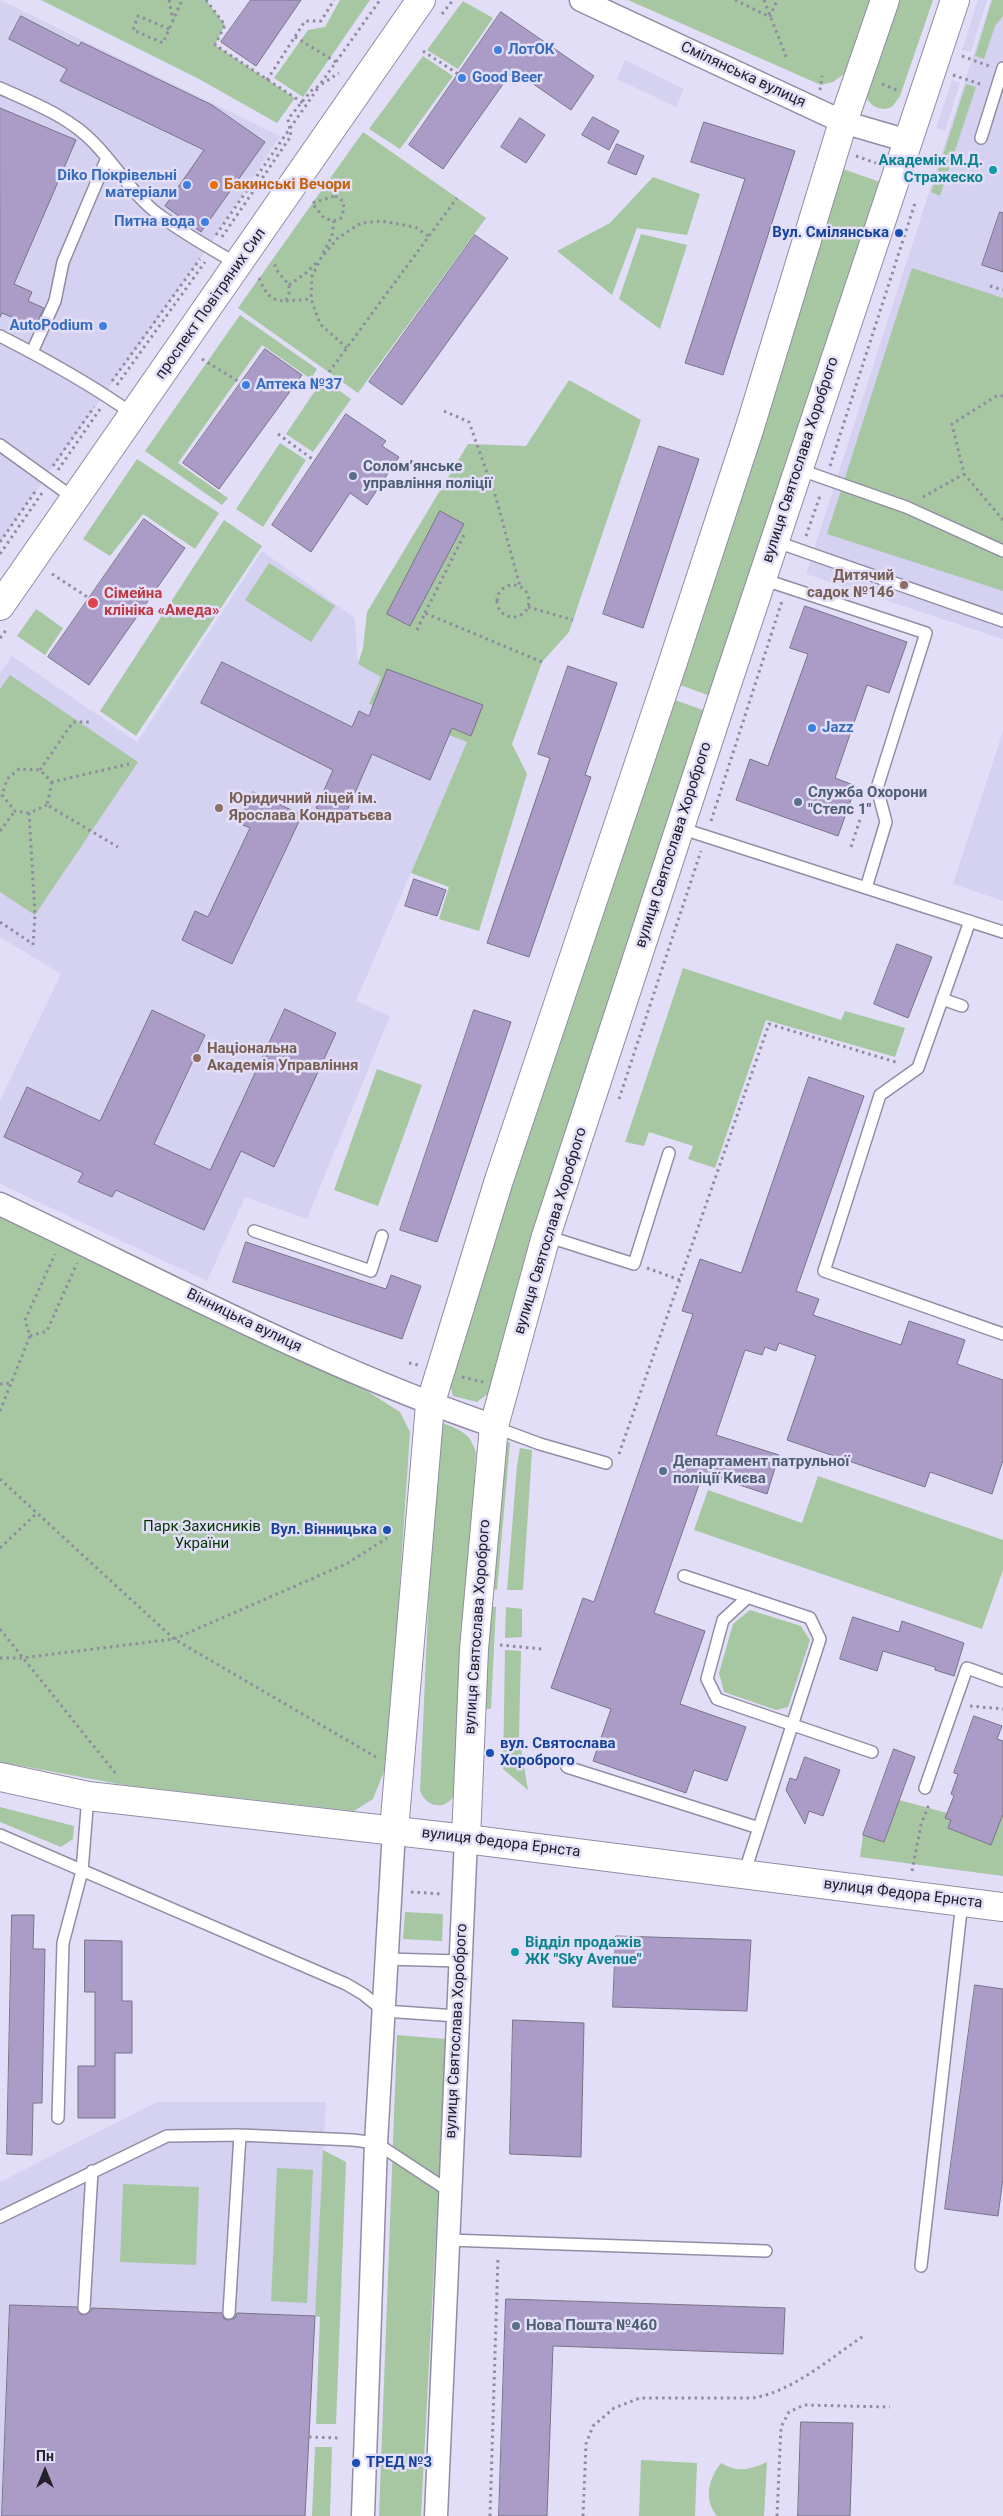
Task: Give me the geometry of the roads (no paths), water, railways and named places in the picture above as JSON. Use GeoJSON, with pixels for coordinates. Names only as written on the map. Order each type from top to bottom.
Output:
{"type":"FeatureCollection","features":[{"type":"Feature","properties":{"kind":"main road","name":"проспект Повітряних Сил"},"geometry":{"type":"LineString","coordinates":[[0,606],[134,415],[249,272],[421,0]]}},
{"type":"Feature","properties":{"kind":"main road"},"geometry":{"type":"LineString","coordinates":[[394,1830],[430,1405],[499,1180],[750,427],[843,122],[885,0]]}},
{"type":"Feature","properties":{"kind":"main road","name":"вулиця Святослава Хороброго"},"geometry":{"type":"LineString","coordinates":[[466,1839],[474,1649],[494,1426],[504,1387],[546,1236],[680,828],[775,583],[774,541],[955,0]]}},
{"type":"Feature","properties":{"kind":"main road","name":"вулиця Федора Ернста"},"geometry":{"type":"LineString","coordinates":[[0,1777],[88,1796],[394,1830],[1003,1907]]}},
{"type":"Feature","properties":{"kind":"street","name":"Смілянська вулиця"},"geometry":{"type":"LineString","coordinates":[[580,0],[843,122],[908,141]]}},
{"type":"Feature","properties":{"kind":"street","name":"Вінницька вулиця"},"geometry":{"type":"LineString","coordinates":[[0,1204],[340,1368],[430,1405],[494,1426]]}},
{"type":"Feature","properties":{"kind":"street"},"geometry":{"type":"LineString","coordinates":[[363,2516],[376,2143],[394,1830]]}},
{"type":"Feature","properties":{"kind":"street","name":"вулиця Святослава Хороброго"},"geometry":{"type":"LineString","coordinates":[[436,2516],[466,1839]]}},
{"type":"Feature","properties":{"kind":"lane"},"geometry":{"type":"LineString","coordinates":[[981,138],[1003,69]]}},
{"type":"Feature","properties":{"kind":"lane"},"geometry":{"type":"LineString","coordinates":[[0,88],[67,122],[95,143],[135,192],[162,217],[249,272]]}},
{"type":"Feature","properties":{"kind":"lane"},"geometry":{"type":"LineString","coordinates":[[32,352],[55,301],[63,262],[107,158]]}},
{"type":"Feature","properties":{"kind":"lane"},"geometry":{"type":"LineString","coordinates":[[0,336],[32,352],[106,395],[134,415]]}},
{"type":"Feature","properties":{"kind":"lane"},"geometry":{"type":"LineString","coordinates":[[0,445],[75,499]]}},
{"type":"Feature","properties":{"kind":"lane"},"geometry":{"type":"LineString","coordinates":[[798,469],[906,507],[1003,551]]}},
{"type":"Feature","properties":{"kind":"lane"},"geometry":{"type":"LineString","coordinates":[[774,541],[1003,621]]}},
{"type":"Feature","properties":{"kind":"lane"},"geometry":{"type":"LineString","coordinates":[[775,583],[926,633],[876,788],[886,822],[866,888]]}},
{"type":"Feature","properties":{"kind":"lane"},"geometry":{"type":"LineString","coordinates":[[680,828],[1003,932]]}},
{"type":"Feature","properties":{"kind":"lane"},"geometry":{"type":"LineString","coordinates":[[970,921],[918,1068],[880,1095],[824,1271],[1003,1334]]}},
{"type":"Feature","properties":{"kind":"lane"},"geometry":{"type":"LineString","coordinates":[[942,999],[962,1006]]}},
{"type":"Feature","properties":{"kind":"lane"},"geometry":{"type":"LineString","coordinates":[[546,1236],[634,1264],[670,1153]]}},
{"type":"Feature","properties":{"kind":"lane"},"geometry":{"type":"LineString","coordinates":[[254,1231],[371,1270],[382,1236]]}},
{"type":"Feature","properties":{"kind":"lane"},"geometry":{"type":"LineString","coordinates":[[494,1426],[525,1439],[606,1463]]}},
{"type":"Feature","properties":{"kind":"lane"},"geometry":{"type":"LineString","coordinates":[[684,1576],[810,1618],[820,1639],[744,1874]]}},
{"type":"Feature","properties":{"kind":"lane"},"geometry":{"type":"LineString","coordinates":[[748,1598],[723,1620],[707,1679],[717,1699],[872,1752]]}},
{"type":"Feature","properties":{"kind":"lane"},"geometry":{"type":"LineString","coordinates":[[925,1788],[967,1668],[1003,1681]]}},
{"type":"Feature","properties":{"kind":"lane"},"geometry":{"type":"LineString","coordinates":[[567,1767],[759,1828]]}},
{"type":"Feature","properties":{"kind":"lane"},"geometry":{"type":"LineString","coordinates":[[58,2118],[62,1943],[82,1871],[88,1796]]}},
{"type":"Feature","properties":{"kind":"lane"},"geometry":{"type":"LineString","coordinates":[[0,1836],[346,1984],[363,1994],[384,2011],[457,2016]]}},
{"type":"Feature","properties":{"kind":"lane"},"geometry":{"type":"LineString","coordinates":[[921,2266],[962,1902]]}},
{"type":"Feature","properties":{"kind":"lane"},"geometry":{"type":"LineString","coordinates":[[386,1959],[460,1961]]}},
{"type":"Feature","properties":{"kind":"lane"},"geometry":{"type":"LineString","coordinates":[[229,2313],[240,2135]]}},
{"type":"Feature","properties":{"kind":"lane"},"geometry":{"type":"LineString","coordinates":[[0,2217],[167,2136],[240,2135],[353,2140],[376,2143],[449,2191]]}},
{"type":"Feature","properties":{"kind":"lane"},"geometry":{"type":"LineString","coordinates":[[84,2308],[92,2171]]}},
{"type":"Feature","properties":{"kind":"lane"},"geometry":{"type":"LineString","coordinates":[[448,2240],[766,2251]]}},
{"type":"Feature","properties":{"kind":"place","name":"ЛотОК"},"geometry":{"type":"Point","coordinates":[498,50]}},
{"type":"Feature","properties":{"kind":"place","name":"Good Beer"},"geometry":{"type":"Point","coordinates":[462,78]}},
{"type":"Feature","properties":{"kind":"place","name":"Академік М.Д. Стражеско"},"geometry":{"type":"Point","coordinates":[993,170]}},
{"type":"Feature","properties":{"kind":"place","name":"Diko Покрівельні матеріали"},"geometry":{"type":"Point","coordinates":[187,185]}},
{"type":"Feature","properties":{"kind":"place","name":"Бакинські Вечори"},"geometry":{"type":"Point","coordinates":[214,185]}},
{"type":"Feature","properties":{"kind":"place","name":"Питна вода"},"geometry":{"type":"Point","coordinates":[205,222]}},
{"type":"Feature","properties":{"kind":"place","name":"Вул. Смілянська"},"geometry":{"type":"Point","coordinates":[899,233]}},
{"type":"Feature","properties":{"kind":"place","name":"AutoPodium"},"geometry":{"type":"Point","coordinates":[103,326]}},
{"type":"Feature","properties":{"kind":"place","name":"Аптека №37"},"geometry":{"type":"Point","coordinates":[246,385]}},
{"type":"Feature","properties":{"kind":"place","name":"Соломʼянське управління поліції"},"geometry":{"type":"Point","coordinates":[353,476]}},
{"type":"Feature","properties":{"kind":"place","name":"Дитячий садок №146"},"geometry":{"type":"Point","coordinates":[904,585]}},
{"type":"Feature","properties":{"kind":"place","name":"Сімейна клініка «Амеда»"},"geometry":{"type":"Point","coordinates":[93,603]}},
{"type":"Feature","properties":{"kind":"place","name":"Jazz"},"geometry":{"type":"Point","coordinates":[812,728]}},
{"type":"Feature","properties":{"kind":"place","name":"Служба Охорони \"Стелс 1\""},"geometry":{"type":"Point","coordinates":[798,802]}},
{"type":"Feature","properties":{"kind":"place","name":"Юридичний ліцей ім. Ярослава Кондратьєва"},"geometry":{"type":"Point","coordinates":[219,808]}},
{"type":"Feature","properties":{"kind":"place","name":"Національна Академія Управління"},"geometry":{"type":"Point","coordinates":[197,1058]}},
{"type":"Feature","properties":{"kind":"place","name":"Департамент патрульної поліції Києва"},"geometry":{"type":"Point","coordinates":[663,1471]}},
{"type":"Feature","properties":{"kind":"place","name":"Вул. Вінницька"},"geometry":{"type":"Point","coordinates":[387,1530]}},
{"type":"Feature","properties":{"kind":"place","name":"вул. Святослава Хороброго"},"geometry":{"type":"Point","coordinates":[490,1753]}},
{"type":"Feature","properties":{"kind":"place","name":"Відділ продажів ЖК \"Sky Avenue\""},"geometry":{"type":"Point","coordinates":[515,1952]}},
{"type":"Feature","properties":{"kind":"place","name":"Нова Пошта №460"},"geometry":{"type":"Point","coordinates":[516,2326]}},
{"type":"Feature","properties":{"kind":"place","name":"ТРЕД №3"},"geometry":{"type":"Point","coordinates":[356,2463]}},
{"type":"Feature","properties":{"kind":"park label","name":"Парк Захисників України"},"geometry":{"type":"Point","coordinates":[202,1536]}}]}
